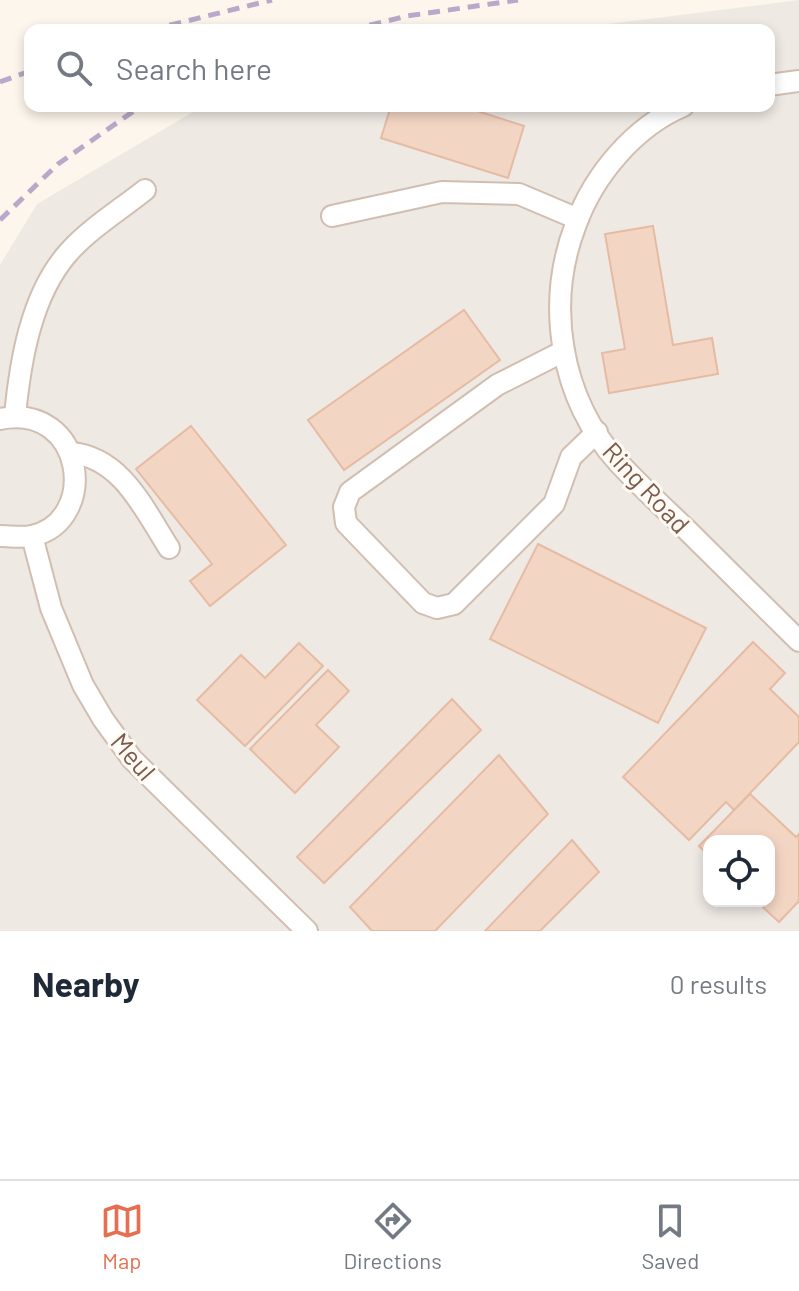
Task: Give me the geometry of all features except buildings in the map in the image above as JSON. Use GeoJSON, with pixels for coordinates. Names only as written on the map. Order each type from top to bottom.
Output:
{"type":"FeatureCollection","features":[{"type":"Feature","properties":{"kind":"lane"},"geometry":{"type":"LineString","coordinates":[[775,84],[799,81]]}},
{"type":"Feature","properties":{"kind":"lane","name":"Ring Road"},"geometry":{"type":"LineString","coordinates":[[668,112],[646,129],[607,168],[585,200],[578,219],[560,286],[560,330],[570,380],[597,432],[616,460],[799,641]]}},
{"type":"Feature","properties":{"kind":"lane"},"geometry":{"type":"LineString","coordinates":[[0,536],[32,536],[50,527],[70,504],[76,472],[71,453],[59,435],[41,422],[8,417],[19,372],[55,271],[69,252],[145,190]]}},
{"type":"Feature","properties":{"kind":"lane"},"geometry":{"type":"LineString","coordinates":[[332,216],[442,192],[519,194],[578,219]]}},
{"type":"Feature","properties":{"kind":"lane"},"geometry":{"type":"LineString","coordinates":[[564,351],[497,385],[350,492],[344,507],[346,523],[423,603],[437,608],[454,604],[554,504],[571,457],[597,432]]}},
{"type":"Feature","properties":{"kind":"lane"},"geometry":{"type":"LineString","coordinates":[[71,453],[89,454],[108,463],[143,506],[169,548]]}},
{"type":"Feature","properties":{"kind":"lane","name":"Meul"},"geometry":{"type":"LineString","coordinates":[[32,536],[51,608],[83,685],[103,719],[132,759],[307,931]]}},
{"type":"Feature","properties":{"kind":"shaded area"},"geometry":{"type":"Polygon","coordinates":[[[799,0],[799,931],[0,931],[0,265],[37,204],[193,112],[775,112],[775,24],[608,24],[799,0]]]}},
{"type":"Feature","properties":{"kind":"railway"},"geometry":{"type":"LineString","coordinates":[[174,24],[272,0]]}},
{"type":"Feature","properties":{"kind":"railway"},"geometry":{"type":"LineString","coordinates":[[374,24],[407,16],[518,0]]}},
{"type":"Feature","properties":{"kind":"railway"},"geometry":{"type":"LineString","coordinates":[[0,82],[24,73]]}},
{"type":"Feature","properties":{"kind":"railway"},"geometry":{"type":"LineString","coordinates":[[0,220],[58,164],[132,112]]}}]}
